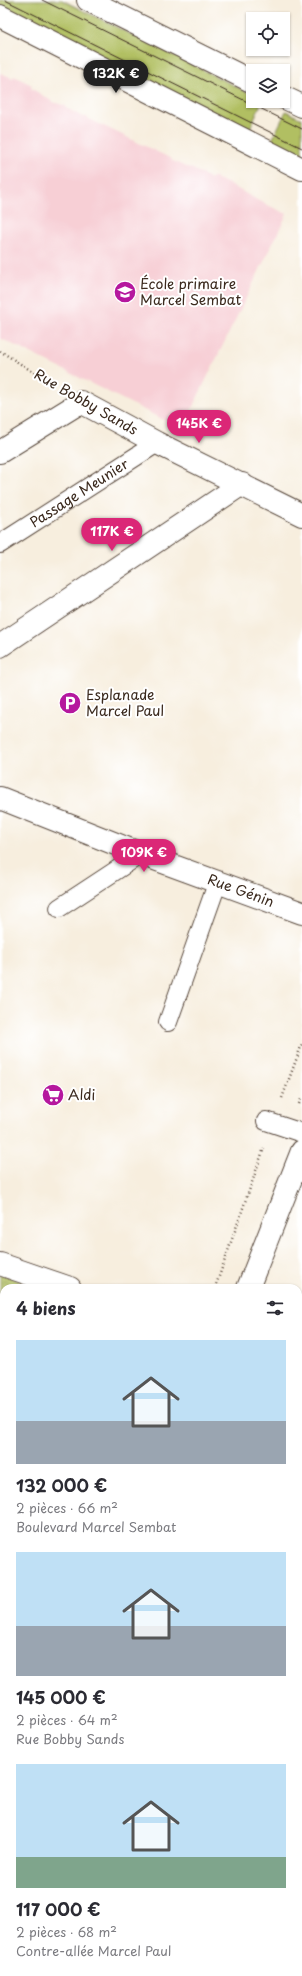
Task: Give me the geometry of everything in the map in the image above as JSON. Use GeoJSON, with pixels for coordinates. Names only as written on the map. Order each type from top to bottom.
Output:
{"type":"FeatureCollection","features":[{"type":"Feature","properties":{"kind":"street"},"geometry":{"type":"LineString","coordinates":[[88,0],[246,79]]}},
{"type":"Feature","properties":{"kind":"street"},"geometry":{"type":"LineString","coordinates":[[0,16],[302,169]]}},
{"type":"Feature","properties":{"kind":"street"},"geometry":{"type":"LineString","coordinates":[[290,100],[302,106]]}},
{"type":"Feature","properties":{"kind":"street"},"geometry":{"type":"LineString","coordinates":[[0,452],[81,402]]}},
{"type":"Feature","properties":{"kind":"street","name":"Rue Bobby Sands"},"geometry":{"type":"LineString","coordinates":[[81,402],[157,443],[302,515]]}},
{"type":"Feature","properties":{"kind":"street"},"geometry":{"type":"LineString","coordinates":[[0,646],[242,484]]}},
{"type":"Feature","properties":{"kind":"street","name":"Rue Génin"},"geometry":{"type":"LineString","coordinates":[[4,804],[302,913]]}},
{"type":"Feature","properties":{"kind":"street"},"geometry":{"type":"LineString","coordinates":[[250,1284],[302,1151]]}},
{"type":"Feature","properties":{"kind":"street"},"geometry":{"type":"LineString","coordinates":[[0,1264],[58,1284]]}},
{"type":"Feature","properties":{"kind":"lane","name":"Passage Meunier"},"geometry":{"type":"LineString","coordinates":[[0,544],[157,443]]}},
{"type":"Feature","properties":{"kind":"lane"},"geometry":{"type":"LineString","coordinates":[[59,908],[141,854]]}},
{"type":"Feature","properties":{"kind":"lane"},"geometry":{"type":"LineString","coordinates":[[168,1022],[218,882]]}},
{"type":"Feature","properties":{"kind":"lane"},"geometry":{"type":"LineString","coordinates":[[269,1122],[302,1133]]}},
{"type":"Feature","properties":{"kind":"path","name":"Rue Bobby Sands"},"geometry":{"type":"LineString","coordinates":[[0,351],[81,402]]}},
{"type":"Feature","properties":{"kind":"path"},"geometry":{"type":"LineString","coordinates":[[215,1284],[269,1122],[302,1044]]}},
{"type":"Feature","properties":{"kind":"shaded area","name":"École primaire Marcel Sembat"},"geometry":{"type":"Polygon","coordinates":[[[0,73],[13,78],[14,76],[32,85],[31,88],[53,102],[66,106],[66,108],[83,117],[87,117],[211,179],[212,177],[227,183],[259,201],[287,214],[182,429],[0,338],[0,73]]]}},
{"type":"Feature","properties":{"kind":"green space"},"geometry":{"type":"Polygon","coordinates":[[[0,0],[62,0],[246,92],[246,108],[259,108],[249,131],[0,7],[0,0]]]}},
{"type":"Feature","properties":{"kind":"green space"},"geometry":{"type":"Polygon","coordinates":[[[286,111],[302,119],[302,157],[271,142],[286,111]]]}},
{"type":"Feature","properties":{"kind":"green space"},"geometry":{"type":"Polygon","coordinates":[[[0,1273],[27,1284],[0,1284],[0,1273]]]}},
{"type":"Feature","properties":{"kind":"tram line"},"geometry":{"type":"LineString","coordinates":[[5,0],[302,148]]}},
{"type":"Feature","properties":{"kind":"tram line"},"geometry":{"type":"LineString","coordinates":[[42,0],[302,129]]}},
{"type":"Feature","properties":{"kind":"place","name":"École primaire Marcel Sembat"},"geometry":{"type":"Point","coordinates":[125,292]}},
{"type":"Feature","properties":{"kind":"place","name":"Esplanade Marcel Paul"},"geometry":{"type":"Point","coordinates":[70,703]}},
{"type":"Feature","properties":{"kind":"place","name":"Aldi"},"geometry":{"type":"Point","coordinates":[53,1095]}}]}
